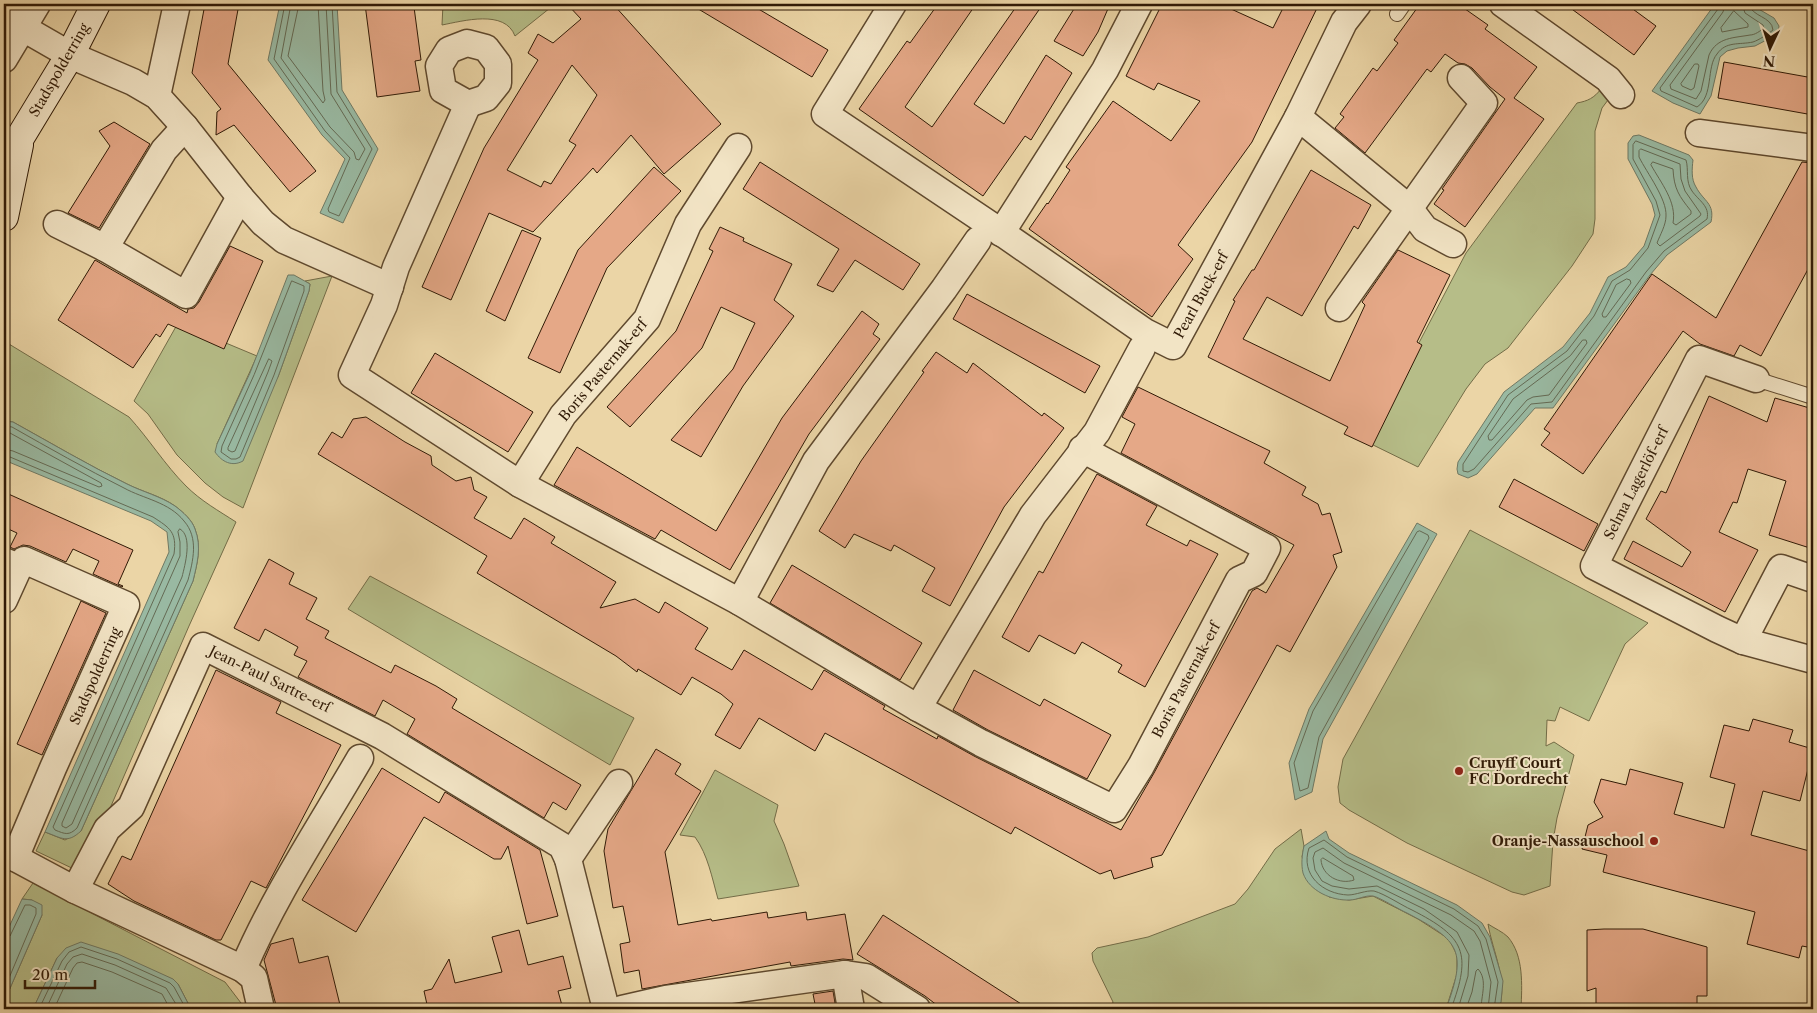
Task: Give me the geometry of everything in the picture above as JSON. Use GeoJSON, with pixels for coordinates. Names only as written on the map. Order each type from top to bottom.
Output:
{"type":"FeatureCollection","features":[{"type":"Feature","properties":{"kind":"street"},"geometry":{"type":"LineString","coordinates":[[4,59],[14,22],[37,4]]}},
{"type":"Feature","properties":{"kind":"street","name":"Stadspolderring"},"geometry":{"type":"LineString","coordinates":[[4,164],[70,55],[96,4]]}},
{"type":"Feature","properties":{"kind":"street"},"geometry":{"type":"LineString","coordinates":[[156,96],[177,4]]}},
{"type":"Feature","properties":{"kind":"street","name":"Pearl Buck-erf"},"geometry":{"type":"LineString","coordinates":[[893,4],[825,114],[990,237],[1145,332],[1173,346],[1298,117],[1344,22],[1358,4]]}},
{"type":"Feature","properties":{"kind":"street"},"geometry":{"type":"LineString","coordinates":[[740,602],[816,461],[944,289],[990,237],[1105,70],[1139,4]]}},
{"type":"Feature","properties":{"kind":"street"},"geometry":{"type":"LineString","coordinates":[[1511,6],[1608,79],[1621,95]]}},
{"type":"Feature","properties":{"kind":"street"},"geometry":{"type":"LineString","coordinates":[[14,22],[70,55],[133,82],[156,96],[185,127],[240,197],[263,222],[284,240],[390,286]]}},
{"type":"Feature","properties":{"kind":"street"},"geometry":{"type":"LineString","coordinates":[[1339,308],[1484,103],[1461,78]]}},
{"type":"Feature","properties":{"kind":"street","name":"Boris Pasternak-erf"},"geometry":{"type":"LineString","coordinates":[[468,104],[396,267],[384,305],[352,375],[520,484],[740,602],[918,708],[990,747],[1114,809],[1141,766],[1240,580],[1254,573],[1267,548],[1082,449]]}},
{"type":"Feature","properties":{"kind":"street"},"geometry":{"type":"LineString","coordinates":[[1298,117],[1408,208],[1425,228],[1453,244]]}},
{"type":"Feature","properties":{"kind":"street"},"geometry":{"type":"LineString","coordinates":[[105,248],[164,150],[185,127]]}},
{"type":"Feature","properties":{"kind":"street"},"geometry":{"type":"LineString","coordinates":[[1699,133],[1813,148]]}},
{"type":"Feature","properties":{"kind":"street","name":"Stadspolderring"},"geometry":{"type":"LineString","coordinates":[[4,217],[21,137]]}},
{"type":"Feature","properties":{"kind":"street","name":"Boris Pasternak-erf"},"geometry":{"type":"LineString","coordinates":[[520,484],[563,415],[647,319],[688,224],[738,148]]}},
{"type":"Feature","properties":{"kind":"street"},"geometry":{"type":"LineString","coordinates":[[57,224],[105,248],[186,295],[240,197]]}},
{"type":"Feature","properties":{"kind":"street"},"geometry":{"type":"LineString","coordinates":[[918,708],[1033,515],[1097,432],[1142,348]]}},
{"type":"Feature","properties":{"kind":"street","name":"Selma Lagerlöf-erf"},"geometry":{"type":"LineString","coordinates":[[1756,379],[1699,359],[1594,566],[1664,612],[1717,629],[1744,641],[1813,660]]}},
{"type":"Feature","properties":{"kind":"street","name":"Stadspolderring"},"geometry":{"type":"LineString","coordinates":[[4,600],[11,564],[24,560],[126,605],[53,768],[10,855]]}},
{"type":"Feature","properties":{"kind":"street"},"geometry":{"type":"LineString","coordinates":[[1744,641],[1782,568],[1813,579]]}},
{"type":"Feature","properties":{"kind":"street","name":"Jean-Paul Sartre-erf"},"geometry":{"type":"LineString","coordinates":[[75,890],[107,829],[131,807],[203,646],[382,736],[562,846],[568,859],[606,1009]]}},
{"type":"Feature","properties":{"kind":"street"},"geometry":{"type":"LineString","coordinates":[[244,969],[256,939],[360,758]]}},
{"type":"Feature","properties":{"kind":"street"},"geometry":{"type":"LineString","coordinates":[[568,859],[619,783]]}},
{"type":"Feature","properties":{"kind":"street"},"geometry":{"type":"LineString","coordinates":[[10,855],[75,890],[244,969],[254,978],[261,1009]]}},
{"type":"Feature","properties":{"kind":"street"},"geometry":{"type":"LineString","coordinates":[[846,974],[852,1009]]}},
{"type":"Feature","properties":{"kind":"street"},"geometry":{"type":"LineString","coordinates":[[622,1009],[666,1004],[846,974],[866,977],[917,1009]]}},
{"type":"Feature","properties":{"kind":"lane","name":"Selma Lagerlöf-erf"},"geometry":{"type":"LineString","coordinates":[[1756,379],[1813,397]]}},
{"type":"Feature","properties":{"kind":"shaded area"},"geometry":{"type":"Polygon","coordinates":[[[443,4],[555,4],[515,36],[510,28],[502,22],[493,20],[472,20],[442,25],[443,4]]]}},
{"type":"Feature","properties":{"kind":"shaded area"},"geometry":{"type":"Polygon","coordinates":[[[1601,89],[1611,96],[1602,108],[1595,131],[1595,219],[1593,234],[1572,266],[1508,348],[1485,364],[1466,389],[1418,467],[1367,442],[1466,253],[1577,103],[1590,99],[1601,89]]]}},
{"type":"Feature","properties":{"kind":"shaded area"},"geometry":{"type":"Polygon","coordinates":[[[332,276],[243,508],[223,497],[205,483],[177,455],[148,414],[134,401],[178,323],[257,356],[217,444],[278,377],[309,291],[310,284],[305,281],[332,276]]]}},
{"type":"Feature","properties":{"kind":"shaded area"},"geometry":{"type":"Polygon","coordinates":[[[4,341],[129,417],[186,486],[204,501],[236,522],[85,866],[78,871],[36,851],[45,832],[65,840],[81,831],[193,581],[198,555],[198,542],[192,522],[170,503],[112,477],[13,422],[4,421],[4,341]]]}},
{"type":"Feature","properties":{"kind":"shaded area"},"geometry":{"type":"Polygon","coordinates":[[[1470,530],[1648,623],[1625,644],[1589,721],[1560,707],[1555,721],[1547,720],[1546,746],[1554,742],[1574,755],[1557,818],[1553,841],[1550,886],[1524,895],[1512,892],[1407,843],[1340,803],[1338,787],[1343,759],[1470,530]]]}},
{"type":"Feature","properties":{"kind":"shaded area"},"geometry":{"type":"Polygon","coordinates":[[[370,576],[634,718],[610,765],[348,609],[370,576]]]}},
{"type":"Feature","properties":{"kind":"shaded area"},"geometry":{"type":"Polygon","coordinates":[[[715,770],[778,805],[774,821],[799,886],[718,899],[709,867],[695,837],[680,835],[715,770]]]}},
{"type":"Feature","properties":{"kind":"shaded area"},"geometry":{"type":"Polygon","coordinates":[[[1301,829],[1304,846],[1302,857],[1329,897],[1349,900],[1373,896],[1418,919],[1449,939],[1457,955],[1457,974],[1446,1009],[1111,1009],[1113,1002],[1093,961],[1092,953],[1097,948],[1148,937],[1235,904],[1248,889],[1275,849],[1301,829]]]}},
{"type":"Feature","properties":{"kind":"shaded area"},"geometry":{"type":"Polygon","coordinates":[[[33,883],[225,982],[241,1003],[243,1009],[191,1009],[178,984],[57,958],[33,1009],[4,1009],[4,1002],[42,915],[32,900],[22,899],[33,883]]]}},
{"type":"Feature","properties":{"kind":"shaded area"},"geometry":{"type":"Polygon","coordinates":[[[1488,924],[1508,937],[1517,953],[1521,971],[1521,1009],[1499,1009],[1502,988],[1501,977],[1488,924]]]}},
{"type":"Feature","properties":{"kind":"water"},"geometry":{"type":"Polygon","coordinates":[[[280,4],[337,4],[342,90],[378,149],[343,223],[320,213],[345,159],[322,135],[268,60],[280,4]]]}},
{"type":"Feature","properties":{"kind":"water"},"geometry":{"type":"Polygon","coordinates":[[[1715,4],[1750,4],[1774,18],[1779,26],[1778,34],[1755,46],[1727,51],[1720,57],[1711,96],[1700,114],[1673,103],[1652,91],[1715,4]]]}},
{"type":"Feature","properties":{"kind":"water"},"geometry":{"type":"Polygon","coordinates":[[[1639,135],[1689,155],[1693,160],[1693,181],[1710,207],[1711,222],[1667,255],[1650,275],[1553,408],[1535,408],[1477,474],[1468,478],[1458,474],[1458,462],[1504,392],[1563,347],[1590,313],[1608,277],[1626,267],[1644,246],[1655,215],[1652,204],[1628,159],[1628,143],[1633,136],[1639,135]]]}},
{"type":"Feature","properties":{"kind":"water"},"geometry":{"type":"Polygon","coordinates":[[[288,275],[294,275],[310,284],[309,291],[278,377],[243,461],[235,464],[228,463],[215,452],[217,444],[250,373],[288,275]]]}},
{"type":"Feature","properties":{"kind":"water"},"geometry":{"type":"Polygon","coordinates":[[[4,421],[13,422],[112,477],[175,506],[192,522],[198,542],[198,555],[193,581],[81,831],[68,839],[45,832],[169,552],[167,532],[151,521],[4,460],[4,421]]]}},
{"type":"Feature","properties":{"kind":"water"},"geometry":{"type":"Polygon","coordinates":[[[1417,523],[1437,534],[1323,739],[1312,792],[1295,800],[1289,763],[1309,709],[1417,523]]]}},
{"type":"Feature","properties":{"kind":"water"},"geometry":{"type":"Polygon","coordinates":[[[1326,831],[1329,839],[1349,853],[1457,905],[1482,923],[1490,937],[1503,981],[1499,1009],[1446,1009],[1453,990],[1457,961],[1455,950],[1439,932],[1376,897],[1367,896],[1350,900],[1336,899],[1322,894],[1310,885],[1302,870],[1304,846],[1326,831]]]}},
{"type":"Feature","properties":{"kind":"water"},"geometry":{"type":"Polygon","coordinates":[[[22,899],[32,900],[42,905],[42,915],[4,1002],[4,938],[22,899]]]}},
{"type":"Feature","properties":{"kind":"water"},"geometry":{"type":"Polygon","coordinates":[[[81,942],[118,954],[173,979],[178,984],[191,1009],[33,1009],[57,958],[66,948],[81,942]]]}},
{"type":"Feature","properties":{"kind":"building"},"geometry":{"type":"Polygon","coordinates":[[[205,4],[239,4],[228,64],[316,171],[290,192],[234,125],[216,135],[217,112],[221,109],[192,73],[205,4]]]}},
{"type":"Feature","properties":{"kind":"building"},"geometry":{"type":"Polygon","coordinates":[[[365,4],[396,4],[397,9],[414,7],[421,60],[415,61],[420,91],[377,97],[365,4]]]}},
{"type":"Feature","properties":{"kind":"building"},"geometry":{"type":"Polygon","coordinates":[[[567,4],[613,4],[721,124],[664,174],[631,135],[597,173],[593,168],[533,232],[489,213],[451,300],[422,287],[484,148],[538,60],[528,53],[538,34],[553,43],[581,19],[567,4]],[[572,65],[507,170],[541,187],[544,181],[551,184],[576,145],[569,141],[597,95],[572,65]]]}},
{"type":"Feature","properties":{"kind":"building"},"geometry":{"type":"Polygon","coordinates":[[[690,4],[750,4],[828,50],[812,77],[690,4]]]}},
{"type":"Feature","properties":{"kind":"building"},"geometry":{"type":"Polygon","coordinates":[[[938,4],[976,4],[905,107],[932,127],[1018,4],[1043,4],[974,104],[1004,124],[1046,55],[1072,73],[1031,140],[1025,136],[983,196],[859,109],[907,41],[910,43],[938,4]]]}},
{"type":"Feature","properties":{"kind":"building"},"geometry":{"type":"Polygon","coordinates":[[[1077,4],[1110,4],[1098,32],[1083,56],[1054,41],[1077,4]]]}},
{"type":"Feature","properties":{"kind":"building"},"geometry":{"type":"Polygon","coordinates":[[[1162,4],[1220,4],[1273,28],[1285,4],[1319,4],[1252,142],[1178,245],[1193,259],[1152,317],[1029,229],[1070,170],[1066,167],[1113,101],[1171,141],[1200,101],[1158,83],[1154,90],[1126,76],[1162,4]]]}},
{"type":"Feature","properties":{"kind":"building"},"geometry":{"type":"Polygon","coordinates":[[[1420,4],[1458,4],[1488,25],[1485,29],[1537,67],[1514,98],[1544,119],[1465,227],[1434,204],[1444,190],[1442,189],[1505,99],[1490,87],[1472,68],[1458,63],[1445,54],[1431,72],[1427,69],[1365,153],[1335,128],[1344,117],[1340,114],[1373,68],[1377,71],[1398,43],[1394,40],[1420,4]]]}},
{"type":"Feature","properties":{"kind":"building"},"geometry":{"type":"Polygon","coordinates":[[[1565,4],[1626,4],[1656,26],[1634,55],[1565,4]]]}},
{"type":"Feature","properties":{"kind":"building"},"geometry":{"type":"Polygon","coordinates":[[[1724,62],[1813,78],[1813,115],[1718,98],[1724,62]]]}},
{"type":"Feature","properties":{"kind":"building"},"geometry":{"type":"Polygon","coordinates":[[[114,122],[150,144],[99,228],[68,213],[110,146],[99,131],[114,122]]]}},
{"type":"Feature","properties":{"kind":"building"},"geometry":{"type":"Polygon","coordinates":[[[760,162],[920,264],[903,290],[855,260],[833,292],[817,285],[839,249],[743,189],[760,162]]]}},
{"type":"Feature","properties":{"kind":"building"},"geometry":{"type":"Polygon","coordinates":[[[1802,162],[1813,163],[1813,260],[1761,356],[1740,345],[1734,356],[1700,344],[1683,331],[1583,474],[1541,445],[1550,433],[1544,429],[1652,274],[1716,318],[1802,162]]]}},
{"type":"Feature","properties":{"kind":"building"},"geometry":{"type":"Polygon","coordinates":[[[654,167],[681,191],[607,268],[560,373],[528,358],[578,250],[654,167]]]}},
{"type":"Feature","properties":{"kind":"building"},"geometry":{"type":"Polygon","coordinates":[[[1311,170],[1371,205],[1358,229],[1354,226],[1302,316],[1267,297],[1243,339],[1330,381],[1365,305],[1362,302],[1398,250],[1450,275],[1417,342],[1422,345],[1372,447],[1344,434],[1348,427],[1208,357],[1235,301],[1233,300],[1252,270],[1254,270],[1311,170]]]}},
{"type":"Feature","properties":{"kind":"building"},"geometry":{"type":"Polygon","coordinates":[[[720,227],[744,238],[743,241],[792,264],[774,300],[794,316],[743,386],[701,457],[671,440],[733,369],[755,323],[721,307],[702,348],[630,427],[607,407],[676,331],[713,251],[709,249],[720,227]]]}},
{"type":"Feature","properties":{"kind":"building"},"geometry":{"type":"Polygon","coordinates":[[[522,230],[541,238],[505,321],[486,311],[522,230]]]}},
{"type":"Feature","properties":{"kind":"building"},"geometry":{"type":"Polygon","coordinates":[[[230,246],[263,261],[224,349],[168,324],[160,337],[156,334],[133,368],[58,320],[95,260],[187,313],[188,309],[194,308],[199,302],[230,246]]]}},
{"type":"Feature","properties":{"kind":"building"},"geometry":{"type":"Polygon","coordinates":[[[967,294],[1100,366],[1085,393],[953,319],[967,294]]]}},
{"type":"Feature","properties":{"kind":"building"},"geometry":{"type":"Polygon","coordinates":[[[862,311],[879,324],[873,334],[880,339],[809,434],[730,570],[661,530],[655,539],[554,485],[577,447],[716,531],[782,418],[862,311]]]}},
{"type":"Feature","properties":{"kind":"building"},"geometry":{"type":"Polygon","coordinates":[[[936,352],[967,373],[973,363],[1042,416],[1044,413],[1064,428],[1004,507],[950,606],[922,591],[935,568],[894,545],[891,551],[854,534],[845,548],[819,531],[861,461],[936,352]]]}},
{"type":"Feature","properties":{"kind":"building"},"geometry":{"type":"Polygon","coordinates":[[[435,353],[533,412],[508,452],[411,393],[435,353]]]}},
{"type":"Feature","properties":{"kind":"building"},"geometry":{"type":"Polygon","coordinates":[[[1138,387],[1270,451],[1264,463],[1306,487],[1302,495],[1318,504],[1322,515],[1330,513],[1342,552],[1333,555],[1337,567],[1290,652],[1277,645],[1162,855],[1151,858],[1153,867],[1114,879],[1111,870],[1100,874],[1015,827],[1011,834],[825,733],[815,751],[759,718],[740,749],[715,735],[733,704],[721,694],[692,677],[681,695],[638,669],[637,672],[616,656],[477,573],[487,556],[318,454],[332,432],[342,438],[353,419],[366,417],[431,456],[432,465],[456,481],[471,477],[474,490],[487,497],[474,518],[511,539],[524,518],[555,537],[551,543],[616,582],[600,608],[635,599],[659,613],[665,602],[708,628],[695,649],[732,670],[744,650],[812,690],[824,670],[885,706],[883,709],[937,739],[938,736],[1121,830],[1154,773],[1252,591],[1257,588],[1266,593],[1294,545],[1121,453],[1135,424],[1122,417],[1138,387]]]}},
{"type":"Feature","properties":{"kind":"building"},"geometry":{"type":"Polygon","coordinates":[[[1709,396],[1767,422],[1775,398],[1813,409],[1813,549],[1769,535],[1786,481],[1748,469],[1737,503],[1733,502],[1719,532],[1758,550],[1725,612],[1624,559],[1633,541],[1682,567],[1691,552],[1646,519],[1661,491],[1666,493],[1709,396]]]}},
{"type":"Feature","properties":{"kind":"building"},"geometry":{"type":"Polygon","coordinates":[[[1097,474],[1157,506],[1146,525],[1187,546],[1190,540],[1218,554],[1145,687],[1118,672],[1122,665],[1082,642],[1075,654],[1039,635],[1029,652],[1002,637],[1039,571],[1043,573],[1097,474]]]}},
{"type":"Feature","properties":{"kind":"building"},"geometry":{"type":"Polygon","coordinates":[[[1514,479],[1598,524],[1584,551],[1499,507],[1514,479]]]}},
{"type":"Feature","properties":{"kind":"building"},"geometry":{"type":"Polygon","coordinates":[[[4,492],[133,550],[118,584],[123,586],[122,587],[93,574],[99,561],[73,549],[66,562],[30,546],[23,545],[14,549],[10,547],[17,533],[4,527],[4,492]]]}},
{"type":"Feature","properties":{"kind":"building"},"geometry":{"type":"Polygon","coordinates":[[[269,559],[294,573],[289,584],[317,598],[306,619],[329,631],[325,638],[391,673],[395,665],[436,686],[457,699],[452,708],[581,785],[566,810],[553,802],[544,818],[407,734],[415,719],[383,700],[375,716],[298,677],[307,661],[294,655],[298,647],[265,629],[259,641],[234,628],[269,559]]]}},
{"type":"Feature","properties":{"kind":"building"},"geometry":{"type":"Polygon","coordinates":[[[792,565],[922,643],[900,680],[770,603],[792,565]]]}},
{"type":"Feature","properties":{"kind":"building"},"geometry":{"type":"Polygon","coordinates":[[[81,601],[106,613],[42,755],[17,744],[81,601]]]}},
{"type":"Feature","properties":{"kind":"building"},"geometry":{"type":"Polygon","coordinates":[[[216,670],[281,702],[276,713],[341,745],[266,888],[251,881],[221,940],[216,940],[134,901],[108,884],[122,856],[131,860],[216,670]]]}},
{"type":"Feature","properties":{"kind":"building"},"geometry":{"type":"Polygon","coordinates":[[[974,670],[1040,706],[1044,699],[1111,735],[1087,779],[988,730],[953,710],[974,670]]]}},
{"type":"Feature","properties":{"kind":"building"},"geometry":{"type":"Polygon","coordinates":[[[1753,719],[1793,730],[1789,742],[1813,749],[1800,801],[1763,791],[1751,835],[1813,852],[1813,948],[1802,946],[1799,958],[1747,944],[1755,912],[1603,872],[1607,855],[1582,849],[1588,825],[1603,817],[1594,802],[1601,779],[1626,785],[1630,769],[1683,783],[1674,814],[1724,828],[1735,784],[1710,777],[1724,725],[1749,731],[1753,719]]]}},
{"type":"Feature","properties":{"kind":"building"},"geometry":{"type":"Polygon","coordinates":[[[656,749],[681,764],[675,774],[701,791],[665,852],[678,925],[767,912],[768,918],[806,912],[807,920],[845,914],[853,960],[843,959],[791,966],[790,962],[642,989],[639,970],[624,973],[620,944],[630,942],[623,906],[613,908],[604,851],[608,829],[656,749]]]}},
{"type":"Feature","properties":{"kind":"building"},"geometry":{"type":"Polygon","coordinates":[[[382,768],[439,803],[445,792],[540,850],[558,916],[527,924],[508,846],[501,859],[494,859],[424,817],[356,932],[302,900],[382,768]]]}},
{"type":"Feature","properties":{"kind":"building"},"geometry":{"type":"Polygon","coordinates":[[[883,915],[1029,1009],[942,1009],[925,996],[857,954],[883,915]]]}},
{"type":"Feature","properties":{"kind":"building"},"geometry":{"type":"Polygon","coordinates":[[[1643,929],[1707,947],[1707,996],[1697,996],[1697,1009],[1596,1009],[1596,988],[1587,991],[1587,930],[1643,929]]]}},
{"type":"Feature","properties":{"kind":"building"},"geometry":{"type":"Polygon","coordinates":[[[519,930],[528,965],[563,956],[571,988],[558,991],[563,1009],[428,1009],[424,991],[432,989],[449,959],[455,983],[502,972],[492,937],[519,930]]]}},
{"type":"Feature","properties":{"kind":"building"},"geometry":{"type":"Polygon","coordinates":[[[293,938],[299,963],[328,956],[341,1009],[277,1009],[264,960],[271,944],[293,938]]]}},
{"type":"Feature","properties":{"kind":"building"},"geometry":{"type":"Polygon","coordinates":[[[833,991],[836,1009],[816,1009],[813,994],[833,991]]]}},
{"type":"Feature","properties":{"kind":"place","name":"Cruyff Court FC Dordrecht"},"geometry":{"type":"Point","coordinates":[1459,771]}},
{"type":"Feature","properties":{"kind":"place","name":"Oranje-Nassauschool"},"geometry":{"type":"Point","coordinates":[1654,841]}}]}
